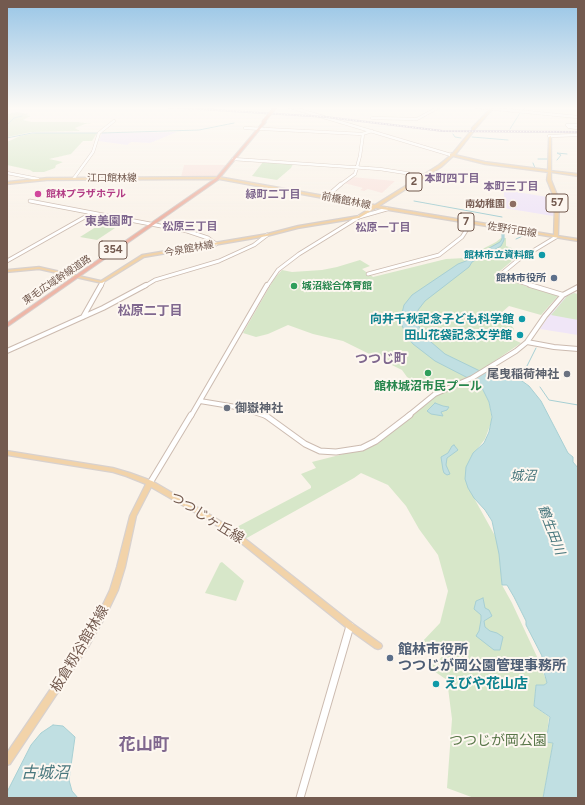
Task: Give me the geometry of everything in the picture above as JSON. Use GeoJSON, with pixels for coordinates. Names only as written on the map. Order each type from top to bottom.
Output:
{"type":"FeatureCollection","features":[{"type":"Feature","properties":{"kind":"highway","name":"東毛広域幹線道路"},"geometry":{"type":"LineString","coordinates":[[7,324],[218,178],[246,145]]}},
{"type":"Feature","properties":{"kind":"main road","name":"前橋館林線"},"geometry":{"type":"LineString","coordinates":[[218,178],[375,206],[440,166],[454,154],[462,145]]}},
{"type":"Feature","properties":{"kind":"main road"},"geometry":{"type":"LineString","coordinates":[[549,145],[550,172]]}},
{"type":"Feature","properties":{"kind":"main road"},"geometry":{"type":"LineString","coordinates":[[451,155],[478,162],[578,175]]}},
{"type":"Feature","properties":{"kind":"main road","name":"57"},"geometry":{"type":"LineString","coordinates":[[550,172],[550,182],[557,200],[556,237]]}},
{"type":"Feature","properties":{"kind":"main road","name":"江口館林線"},"geometry":{"type":"LineString","coordinates":[[7,183],[38,179],[74,178],[218,178]]}},
{"type":"Feature","properties":{"kind":"main road","name":"佐野行田線"},"geometry":{"type":"LineString","coordinates":[[375,206],[578,240]]}},
{"type":"Feature","properties":{"kind":"main road","name":"今泉館林線"},"geometry":{"type":"LineString","coordinates":[[103,282],[143,256],[267,235],[298,227],[359,217],[375,206]]}},
{"type":"Feature","properties":{"kind":"main road"},"geometry":{"type":"LineString","coordinates":[[7,271],[37,268],[103,282]]}},
{"type":"Feature","properties":{"kind":"main road","name":"つつじヶ丘線"},"geometry":{"type":"LineString","coordinates":[[7,454],[113,470],[150,483],[241,538],[350,626],[378,646]]}},
{"type":"Feature","properties":{"kind":"main road","name":"板倉籾谷館林線"},"geometry":{"type":"LineString","coordinates":[[7,761],[85,645],[102,615],[114,590],[133,516],[150,483]]}},
{"type":"Feature","properties":{"kind":"street"},"geometry":{"type":"LineString","coordinates":[[74,178],[93,152],[96,145]]}},
{"type":"Feature","properties":{"kind":"street"},"geometry":{"type":"LineString","coordinates":[[326,197],[347,179],[356,174],[361,145]]}},
{"type":"Feature","properties":{"kind":"street"},"geometry":{"type":"LineString","coordinates":[[417,145],[451,155]]}},
{"type":"Feature","properties":{"kind":"street"},"geometry":{"type":"LineString","coordinates":[[234,159],[380,169],[425,176]]}},
{"type":"Feature","properties":{"kind":"street"},"geometry":{"type":"LineString","coordinates":[[7,173],[38,179]]}},
{"type":"Feature","properties":{"kind":"street"},"geometry":{"type":"LineString","coordinates":[[30,201],[152,224],[200,235],[208,238],[216,244]]}},
{"type":"Feature","properties":{"kind":"street"},"geometry":{"type":"LineString","coordinates":[[150,483],[200,401],[267,285],[276,273],[299,254],[359,217],[387,209]]}},
{"type":"Feature","properties":{"kind":"street"},"geometry":{"type":"LineString","coordinates":[[8,261],[92,213]]}},
{"type":"Feature","properties":{"kind":"street"},"geometry":{"type":"LineString","coordinates":[[368,274],[439,256],[462,237],[471,223]]}},
{"type":"Feature","properties":{"kind":"street"},"geometry":{"type":"LineString","coordinates":[[7,351],[83,317],[149,283],[219,260],[254,245],[267,235]]}},
{"type":"Feature","properties":{"kind":"street"},"geometry":{"type":"LineString","coordinates":[[556,237],[518,260],[500,276],[563,295]]}},
{"type":"Feature","properties":{"kind":"street"},"geometry":{"type":"LineString","coordinates":[[83,317],[103,282]]}},
{"type":"Feature","properties":{"kind":"street"},"geometry":{"type":"LineString","coordinates":[[200,401],[255,412],[273,420],[312,448],[320,451],[336,452],[357,449],[376,441],[430,397],[465,382],[516,351],[527,342],[545,316],[563,295],[578,287]]}},
{"type":"Feature","properties":{"kind":"street"},"geometry":{"type":"LineString","coordinates":[[527,342],[558,348],[578,349]]}},
{"type":"Feature","properties":{"kind":"street"},"geometry":{"type":"LineString","coordinates":[[300,798],[350,626]]}},
{"type":"Feature","properties":{"kind":"shaded area"},"geometry":{"type":"Polygon","coordinates":[[[184,165],[226,166],[215,177],[181,177],[184,165]]]}},
{"type":"Feature","properties":{"kind":"shaded area"},"geometry":{"type":"Polygon","coordinates":[[[352,177],[395,181],[382,193],[368,189],[364,191],[360,190],[363,188],[344,183],[352,177]]]}},
{"type":"Feature","properties":{"kind":"shaded area"},"geometry":{"type":"Polygon","coordinates":[[[504,190],[554,198],[553,216],[504,208],[504,190]]]}},
{"type":"Feature","properties":{"kind":"shaded area"},"geometry":{"type":"Polygon","coordinates":[[[571,292],[578,294],[578,335],[540,329],[548,317],[571,292]]]}},
{"type":"Feature","properties":{"kind":"green space"},"geometry":{"type":"Polygon","coordinates":[[[7,145],[80,145],[71,154],[49,159],[63,162],[56,165],[55,168],[44,172],[33,172],[7,165],[7,145]]]}},
{"type":"Feature","properties":{"kind":"green space"},"geometry":{"type":"Polygon","coordinates":[[[263,162],[293,164],[291,168],[277,180],[252,176],[263,162]]]}},
{"type":"Feature","properties":{"kind":"green space"},"geometry":{"type":"Polygon","coordinates":[[[99,225],[115,228],[97,240],[80,237],[99,225]]]}},
{"type":"Feature","properties":{"kind":"green space","name":"つつじが岡公園"},"geometry":{"type":"Polygon","coordinates":[[[501,238],[506,238],[506,246],[526,253],[513,260],[494,276],[558,296],[541,315],[509,306],[493,320],[511,325],[514,329],[510,338],[521,343],[477,373],[473,382],[482,388],[489,401],[492,420],[485,439],[475,452],[474,498],[499,543],[502,585],[539,661],[547,683],[544,685],[536,685],[534,706],[549,717],[546,742],[553,743],[543,798],[474,798],[447,788],[452,719],[447,680],[428,667],[430,663],[436,665],[442,656],[422,642],[440,623],[448,591],[438,555],[419,529],[406,506],[388,485],[361,473],[245,539],[233,529],[311,488],[301,474],[316,468],[312,462],[367,448],[383,439],[437,394],[407,377],[402,370],[343,341],[313,334],[288,325],[268,334],[256,337],[243,333],[274,279],[282,270],[292,272],[322,270],[360,260],[370,266],[362,269],[373,277],[446,259],[465,258],[501,238]]]}},
{"type":"Feature","properties":{"kind":"green space"},"geometry":{"type":"Polygon","coordinates":[[[574,293],[578,294],[578,320],[551,315],[567,296],[574,293]]]}},
{"type":"Feature","properties":{"kind":"green space"},"geometry":{"type":"Polygon","coordinates":[[[222,562],[244,581],[236,601],[205,593],[220,563],[222,562]]]}},
{"type":"Feature","properties":{"kind":"water","name":"城沼"},"geometry":{"type":"Polygon","coordinates":[[[502,229],[504,229],[504,240],[501,246],[472,262],[469,267],[425,301],[418,310],[417,323],[424,336],[445,354],[480,371],[495,371],[515,376],[529,386],[541,401],[568,453],[573,457],[573,462],[578,468],[578,798],[543,798],[553,743],[546,742],[550,717],[534,706],[536,685],[544,685],[547,683],[541,661],[542,656],[514,597],[507,585],[502,585],[499,554],[492,521],[485,510],[474,498],[465,479],[466,467],[473,453],[484,443],[489,432],[492,417],[489,402],[482,388],[468,378],[435,361],[413,344],[407,337],[400,321],[404,305],[412,295],[458,264],[500,242],[502,239],[502,229]]]}},
{"type":"Feature","properties":{"kind":"water"},"geometry":{"type":"Polygon","coordinates":[[[435,403],[449,407],[447,410],[441,412],[443,416],[431,414],[427,411],[435,403]]]}},
{"type":"Feature","properties":{"kind":"water"},"geometry":{"type":"Polygon","coordinates":[[[454,445],[458,450],[447,458],[446,465],[450,474],[447,475],[443,470],[441,457],[448,453],[454,445]]]}},
{"type":"Feature","properties":{"kind":"water"},"geometry":{"type":"Polygon","coordinates":[[[483,598],[485,608],[489,610],[492,616],[484,621],[485,627],[503,637],[500,650],[494,650],[476,636],[479,631],[481,615],[474,609],[476,601],[483,598]]]}},
{"type":"Feature","properties":{"kind":"water","name":"古城沼"},"geometry":{"type":"Polygon","coordinates":[[[53,725],[63,726],[75,737],[69,780],[72,791],[78,798],[7,798],[7,792],[31,745],[41,733],[53,725]]]}},
{"type":"Feature","properties":{"kind":"waterway"},"geometry":{"type":"LineString","coordinates":[[557,160],[561,155],[557,153],[567,154]]}},
{"type":"Feature","properties":{"kind":"waterway"},"geometry":{"type":"LineString","coordinates":[[538,159],[547,159]]}},
{"type":"Feature","properties":{"kind":"waterway"},"geometry":{"type":"LineString","coordinates":[[533,163],[535,168]]}},
{"type":"Feature","properties":{"kind":"waterway"},"geometry":{"type":"LineString","coordinates":[[460,175],[474,178],[470,181]]}},
{"type":"Feature","properties":{"kind":"waterway"},"geometry":{"type":"LineString","coordinates":[[414,201],[502,217]]}},
{"type":"Feature","properties":{"kind":"waterway"},"geometry":{"type":"LineString","coordinates":[[516,239],[527,234]]}},
{"type":"Feature","properties":{"kind":"waterway"},"geometry":{"type":"LineString","coordinates":[[519,372],[527,366],[536,348]]}},
{"type":"Feature","properties":{"kind":"waterway"},"geometry":{"type":"LineString","coordinates":[[540,387],[549,400],[578,405]]}},
{"type":"Feature","properties":{"kind":"place","name":"館林プラザホテル"},"geometry":{"type":"Point","coordinates":[38,194]}},
{"type":"Feature","properties":{"kind":"place","name":"南幼稚園"},"geometry":{"type":"Point","coordinates":[513,204]}},
{"type":"Feature","properties":{"kind":"place","name":"館林市立資料館"},"geometry":{"type":"Point","coordinates":[542,255]}},
{"type":"Feature","properties":{"kind":"place","name":"館林市役所"},"geometry":{"type":"Point","coordinates":[554,278]}},
{"type":"Feature","properties":{"kind":"place","name":"城沼総合体育館"},"geometry":{"type":"Point","coordinates":[294,286]}},
{"type":"Feature","properties":{"kind":"place","name":"向井千秋記念子ども科学館"},"geometry":{"type":"Point","coordinates":[522,319]}},
{"type":"Feature","properties":{"kind":"place","name":"田山花袋記念文学館"},"geometry":{"type":"Point","coordinates":[520,335]}},
{"type":"Feature","properties":{"kind":"place","name":"館林城沼市民プール"},"geometry":{"type":"Point","coordinates":[428,373]}},
{"type":"Feature","properties":{"kind":"place","name":"尾曳稲荷神社"},"geometry":{"type":"Point","coordinates":[567,374]}},
{"type":"Feature","properties":{"kind":"place","name":"御嶽神社"},"geometry":{"type":"Point","coordinates":[227,408]}},
{"type":"Feature","properties":{"kind":"place","name":"館林市役所 つつじが岡公園管理事務所"},"geometry":{"type":"Point","coordinates":[390,658]}},
{"type":"Feature","properties":{"kind":"place","name":"えびや花山店"},"geometry":{"type":"Point","coordinates":[436,684]}},
{"type":"Feature","properties":{"kind":"district","name":"本町四丁目"},"geometry":{"type":"Point","coordinates":[452,179]}},
{"type":"Feature","properties":{"kind":"district","name":"本町三丁目"},"geometry":{"type":"Point","coordinates":[511,187]}},
{"type":"Feature","properties":{"kind":"district","name":"緑町二丁目"},"geometry":{"type":"Point","coordinates":[273,195]}},
{"type":"Feature","properties":{"kind":"district","name":"東美園町"},"geometry":{"type":"Point","coordinates":[109,221]}},
{"type":"Feature","properties":{"kind":"district","name":"松原三丁目"},"geometry":{"type":"Point","coordinates":[190,227]}},
{"type":"Feature","properties":{"kind":"district","name":"松原一丁目"},"geometry":{"type":"Point","coordinates":[383,228]}},
{"type":"Feature","properties":{"kind":"district","name":"松原二丁目"},"geometry":{"type":"Point","coordinates":[150,311]}},
{"type":"Feature","properties":{"kind":"district","name":"つつじ町"},"geometry":{"type":"Point","coordinates":[381,359]}},
{"type":"Feature","properties":{"kind":"district","name":"花山町"},"geometry":{"type":"Point","coordinates":[144,745]}},
{"type":"Feature","properties":{"kind":"water label","name":"鶴生田川"},"geometry":{"type":"Point","coordinates":[551,530]}}]}
